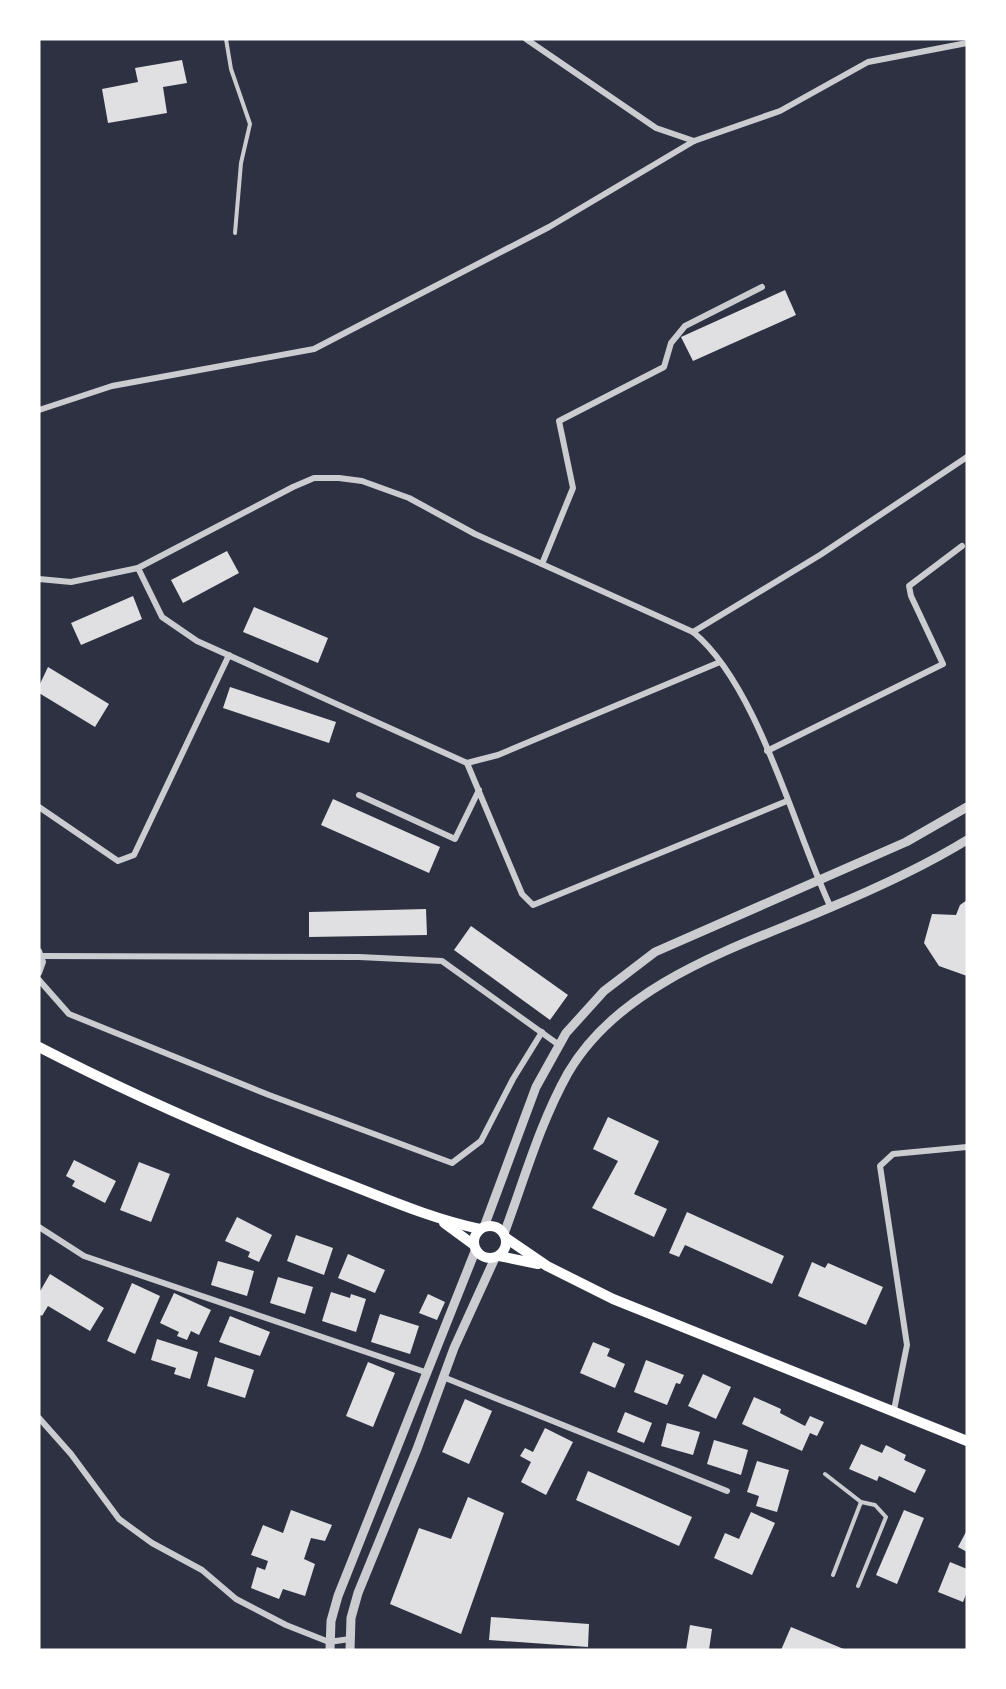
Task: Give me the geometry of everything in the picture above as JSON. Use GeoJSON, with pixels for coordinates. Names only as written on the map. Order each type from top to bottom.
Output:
{"type":"FeatureCollection","features":[{"type":"Feature","properties":{"kind":"main road"},"geometry":{"type":"LineString","coordinates":[[39,1047],[108,1083],[239,1142],[439,1219],[482,1228],[496,1227],[547,1266],[613,1299],[967,1441]]}},
{"type":"Feature","properties":{"kind":"main road"},"geometry":{"type":"LineString","coordinates":[[439,1219],[475,1247],[484,1257],[497,1257],[547,1266]]}},
{"type":"Feature","properties":{"kind":"main road"},"geometry":{"type":"LineString","coordinates":[[475,1247],[475,1236],[482,1228]]}},
{"type":"Feature","properties":{"kind":"main road"},"geometry":{"type":"LineString","coordinates":[[497,1257],[506,1248],[505,1236]]}},
{"type":"Feature","properties":{"kind":"street"},"geometry":{"type":"LineString","coordinates":[[526,39],[656,128],[694,141]]}},
{"type":"Feature","properties":{"kind":"street"},"geometry":{"type":"LineString","coordinates":[[39,410],[112,386],[314,349],[549,227],[694,141],[780,111],[868,62],[967,43]]}},
{"type":"Feature","properties":{"kind":"street"},"geometry":{"type":"LineString","coordinates":[[542,564],[573,488],[559,422],[664,366],[670,343],[685,326],[762,287]]}},
{"type":"Feature","properties":{"kind":"street"},"geometry":{"type":"LineString","coordinates":[[693,632],[820,555],[967,457]]}},
{"type":"Feature","properties":{"kind":"street"},"geometry":{"type":"LineString","coordinates":[[39,579],[72,582],[138,568],[314,478],[362,481],[408,498],[475,534],[693,632],[708,645],[751,712],[831,908]]}},
{"type":"Feature","properties":{"kind":"street"},"geometry":{"type":"LineString","coordinates":[[767,751],[943,664],[911,596],[909,586],[962,546]]}},
{"type":"Feature","properties":{"kind":"street"},"geometry":{"type":"LineString","coordinates":[[138,568],[162,617],[197,641],[467,764],[498,755],[720,662]]}},
{"type":"Feature","properties":{"kind":"street"},"geometry":{"type":"LineString","coordinates":[[39,807],[118,861],[134,855],[229,655]]}},
{"type":"Feature","properties":{"kind":"street"},"geometry":{"type":"LineString","coordinates":[[467,764],[522,894],[533,905],[787,801]]}},
{"type":"Feature","properties":{"kind":"street"},"geometry":{"type":"LineString","coordinates":[[359,795],[455,839],[478,790]]}},
{"type":"Feature","properties":{"kind":"street"},"geometry":{"type":"LineString","coordinates":[[482,1228],[536,1088],[566,1033],[604,991],[655,952],[906,842],[967,807]]}},
{"type":"Feature","properties":{"kind":"street"},"geometry":{"type":"LineString","coordinates":[[505,1236],[550,1108],[568,1073],[580,1056],[620,1013],[671,977],[922,867],[967,840]]}},
{"type":"Feature","properties":{"kind":"street"},"geometry":{"type":"LineString","coordinates":[[39,973],[42,968],[41,954],[359,957],[442,961],[559,1045]]}},
{"type":"Feature","properties":{"kind":"street"},"geometry":{"type":"LineString","coordinates":[[39,980],[69,1014],[269,1095],[452,1163],[481,1141],[513,1079],[542,1032]]}},
{"type":"Feature","properties":{"kind":"street"},"geometry":{"type":"LineString","coordinates":[[894,1410],[907,1345],[880,1166],[893,1154],[967,1147]]}},
{"type":"Feature","properties":{"kind":"street"},"geometry":{"type":"LineString","coordinates":[[39,1227],[84,1256],[425,1372]]}},
{"type":"Feature","properties":{"kind":"street"},"geometry":{"type":"LineString","coordinates":[[330,1646],[331,1621],[338,1596],[475,1247]]}},
{"type":"Feature","properties":{"kind":"street"},"geometry":{"type":"LineString","coordinates":[[350,1650],[351,1618],[358,1593],[443,1377],[497,1257]]}},
{"type":"Feature","properties":{"kind":"street"},"geometry":{"type":"LineString","coordinates":[[443,1377],[727,1491]]}},
{"type":"Feature","properties":{"kind":"street"},"geometry":{"type":"LineString","coordinates":[[39,1418],[71,1454],[119,1519],[152,1543],[202,1570],[236,1599],[330,1646],[350,1639]]}},
{"type":"Feature","properties":{"kind":"lane"},"geometry":{"type":"LineString","coordinates":[[226,39],[231,69],[250,124],[241,163],[235,232]]}},
{"type":"Feature","properties":{"kind":"lane"},"geometry":{"type":"LineString","coordinates":[[825,1474],[861,1502],[875,1505],[886,1517],[858,1586]]}},
{"type":"Feature","properties":{"kind":"lane"},"geometry":{"type":"LineString","coordinates":[[833,1575],[861,1502]]}},
{"type":"Feature","properties":{"kind":"building"},"geometry":{"type":"Polygon","coordinates":[[[182,60],[187,83],[163,87],[167,113],[108,123],[102,89],[138,82],[135,68],[182,60]]]}},
{"type":"Feature","properties":{"kind":"building"},"geometry":{"type":"Polygon","coordinates":[[[785,290],[796,315],[693,361],[681,337],[785,290]]]}},
{"type":"Feature","properties":{"kind":"building"},"geometry":{"type":"Polygon","coordinates":[[[227,551],[239,573],[183,603],[171,580],[227,551]]]}},
{"type":"Feature","properties":{"kind":"building"},"geometry":{"type":"Polygon","coordinates":[[[133,596],[142,619],[81,645],[71,623],[133,596]]]}},
{"type":"Feature","properties":{"kind":"building"},"geometry":{"type":"Polygon","coordinates":[[[254,607],[328,638],[318,663],[243,632],[254,607]]]}},
{"type":"Feature","properties":{"kind":"building"},"geometry":{"type":"Polygon","coordinates":[[[48,667],[109,704],[95,727],[39,693],[39,686],[48,667]]]}},
{"type":"Feature","properties":{"kind":"building"},"geometry":{"type":"Polygon","coordinates":[[[230,687],[336,722],[329,743],[223,708],[230,687]]]}},
{"type":"Feature","properties":{"kind":"building"},"geometry":{"type":"Polygon","coordinates":[[[333,799],[440,847],[429,873],[321,825],[333,799]]]}},
{"type":"Feature","properties":{"kind":"building"},"geometry":{"type":"Polygon","coordinates":[[[967,900],[967,976],[939,966],[924,943],[932,914],[956,915],[960,905],[967,900]]]}},
{"type":"Feature","properties":{"kind":"building"},"geometry":{"type":"Polygon","coordinates":[[[426,909],[427,935],[309,937],[309,912],[426,909]]]}},
{"type":"Feature","properties":{"kind":"building"},"geometry":{"type":"Polygon","coordinates":[[[471,926],[568,995],[550,1020],[454,950],[471,926]]]}},
{"type":"Feature","properties":{"kind":"building"},"geometry":{"type":"Polygon","coordinates":[[[608,1117],[659,1141],[634,1194],[667,1209],[654,1237],[592,1208],[618,1161],[593,1149],[608,1117]]]}},
{"type":"Feature","properties":{"kind":"building"},"geometry":{"type":"Polygon","coordinates":[[[74,1160],[116,1181],[105,1203],[72,1186],[75,1181],[66,1176],[74,1160]]]}},
{"type":"Feature","properties":{"kind":"building"},"geometry":{"type":"Polygon","coordinates":[[[139,1162],[170,1174],[151,1222],[120,1210],[139,1162]]]}},
{"type":"Feature","properties":{"kind":"building"},"geometry":{"type":"Polygon","coordinates":[[[687,1212],[784,1256],[772,1284],[685,1245],[679,1257],[669,1253],[687,1212]]]}},
{"type":"Feature","properties":{"kind":"building"},"geometry":{"type":"Polygon","coordinates":[[[237,1217],[272,1235],[259,1262],[248,1257],[250,1252],[225,1241],[237,1217]]]}},
{"type":"Feature","properties":{"kind":"building"},"geometry":{"type":"Polygon","coordinates":[[[296,1235],[333,1248],[324,1275],[287,1261],[296,1235]]]}},
{"type":"Feature","properties":{"kind":"building"},"geometry":{"type":"Polygon","coordinates":[[[348,1254],[385,1270],[375,1293],[338,1278],[348,1254]]]}},
{"type":"Feature","properties":{"kind":"building"},"geometry":{"type":"Polygon","coordinates":[[[218,1261],[254,1271],[247,1296],[211,1285],[218,1261]]]}},
{"type":"Feature","properties":{"kind":"building"},"geometry":{"type":"Polygon","coordinates":[[[812,1262],[825,1268],[828,1263],[883,1287],[866,1325],[798,1296],[812,1262]]]}},
{"type":"Feature","properties":{"kind":"building"},"geometry":{"type":"Polygon","coordinates":[[[50,1274],[104,1308],[90,1331],[48,1306],[42,1316],[39,1314],[39,1293],[50,1274]]]}},
{"type":"Feature","properties":{"kind":"building"},"geometry":{"type":"Polygon","coordinates":[[[278,1277],[313,1287],[305,1314],[270,1303],[278,1277]]]}},
{"type":"Feature","properties":{"kind":"building"},"geometry":{"type":"Polygon","coordinates":[[[132,1283],[160,1296],[135,1354],[107,1341],[132,1283]]]}},
{"type":"Feature","properties":{"kind":"building"},"geometry":{"type":"Polygon","coordinates":[[[331,1292],[350,1298],[351,1294],[366,1299],[356,1332],[322,1321],[331,1292]]]}},
{"type":"Feature","properties":{"kind":"building"},"geometry":{"type":"Polygon","coordinates":[[[174,1293],[211,1310],[199,1335],[191,1331],[187,1340],[177,1336],[179,1332],[160,1323],[174,1293]]]}},
{"type":"Feature","properties":{"kind":"building"},"geometry":{"type":"Polygon","coordinates":[[[428,1294],[445,1302],[437,1320],[419,1313],[428,1294]]]}},
{"type":"Feature","properties":{"kind":"building"},"geometry":{"type":"Polygon","coordinates":[[[380,1314],[419,1326],[410,1354],[371,1342],[380,1314]]]}},
{"type":"Feature","properties":{"kind":"building"},"geometry":{"type":"Polygon","coordinates":[[[230,1316],[270,1332],[260,1356],[219,1342],[230,1316]]]}},
{"type":"Feature","properties":{"kind":"building"},"geometry":{"type":"Polygon","coordinates":[[[157,1339],[198,1352],[190,1379],[174,1374],[176,1368],[151,1360],[157,1339]]]}},
{"type":"Feature","properties":{"kind":"building"},"geometry":{"type":"Polygon","coordinates":[[[593,1342],[610,1349],[607,1356],[625,1364],[615,1388],[580,1373],[593,1342]]]}},
{"type":"Feature","properties":{"kind":"building"},"geometry":{"type":"Polygon","coordinates":[[[215,1357],[254,1370],[245,1398],[207,1386],[215,1357]]]}},
{"type":"Feature","properties":{"kind":"building"},"geometry":{"type":"Polygon","coordinates":[[[646,1360],[684,1375],[680,1384],[676,1383],[667,1405],[634,1392],[646,1360]]]}},
{"type":"Feature","properties":{"kind":"building"},"geometry":{"type":"Polygon","coordinates":[[[368,1362],[395,1373],[373,1427],[346,1416],[368,1362]]]}},
{"type":"Feature","properties":{"kind":"building"},"geometry":{"type":"Polygon","coordinates":[[[703,1374],[731,1387],[716,1419],[688,1406],[703,1374]]]}},
{"type":"Feature","properties":{"kind":"building"},"geometry":{"type":"Polygon","coordinates":[[[754,1397],[781,1409],[780,1413],[805,1426],[810,1416],[824,1422],[817,1436],[810,1433],[802,1451],[742,1424],[754,1397]]]}},
{"type":"Feature","properties":{"kind":"building"},"geometry":{"type":"Polygon","coordinates":[[[465,1399],[492,1411],[469,1464],[442,1452],[465,1399]]]}},
{"type":"Feature","properties":{"kind":"building"},"geometry":{"type":"Polygon","coordinates":[[[625,1412],[652,1423],[644,1443],[617,1432],[625,1412]]]}},
{"type":"Feature","properties":{"kind":"building"},"geometry":{"type":"Polygon","coordinates":[[[667,1423],[700,1432],[693,1455],[661,1446],[667,1423]]]}},
{"type":"Feature","properties":{"kind":"building"},"geometry":{"type":"Polygon","coordinates":[[[545,1428],[573,1442],[546,1495],[521,1482],[531,1462],[520,1456],[525,1448],[533,1452],[545,1428]]]}},
{"type":"Feature","properties":{"kind":"building"},"geometry":{"type":"Polygon","coordinates":[[[714,1440],[748,1450],[741,1475],[707,1464],[714,1440]]]}},
{"type":"Feature","properties":{"kind":"building"},"geometry":{"type":"Polygon","coordinates":[[[861,1444],[882,1453],[886,1445],[906,1455],[904,1460],[926,1470],[915,1493],[879,1476],[877,1481],[849,1469],[861,1444]]]}},
{"type":"Feature","properties":{"kind":"building"},"geometry":{"type":"Polygon","coordinates":[[[757,1461],[789,1470],[777,1512],[756,1506],[759,1496],[747,1492],[757,1461]]]}},
{"type":"Feature","properties":{"kind":"building"},"geometry":{"type":"Polygon","coordinates":[[[588,1471],[692,1517],[679,1546],[576,1500],[588,1471]]]}},
{"type":"Feature","properties":{"kind":"building"},"geometry":{"type":"Polygon","coordinates":[[[468,1497],[504,1513],[461,1634],[390,1604],[419,1528],[451,1539],[468,1497]]]}},
{"type":"Feature","properties":{"kind":"building"},"geometry":{"type":"Polygon","coordinates":[[[291,1510],[332,1525],[325,1541],[311,1538],[304,1559],[315,1564],[305,1596],[283,1589],[279,1599],[251,1588],[257,1567],[265,1570],[268,1561],[251,1555],[263,1525],[283,1533],[291,1510]]]}},
{"type":"Feature","properties":{"kind":"building"},"geometry":{"type":"Polygon","coordinates":[[[904,1510],[924,1518],[897,1584],[876,1575],[904,1510]]]}},
{"type":"Feature","properties":{"kind":"building"},"geometry":{"type":"Polygon","coordinates":[[[751,1512],[775,1523],[752,1575],[714,1558],[725,1533],[739,1539],[751,1512]]]}},
{"type":"Feature","properties":{"kind":"building"},"geometry":{"type":"Polygon","coordinates":[[[967,1530],[967,1552],[958,1547],[967,1530]]]}},
{"type":"Feature","properties":{"kind":"building"},"geometry":{"type":"Polygon","coordinates":[[[950,1562],[967,1569],[967,1592],[963,1602],[938,1592],[950,1562]]]}},
{"type":"Feature","properties":{"kind":"building"},"geometry":{"type":"Polygon","coordinates":[[[491,1617],[589,1624],[588,1647],[489,1640],[491,1617]]]}},
{"type":"Feature","properties":{"kind":"building"},"geometry":{"type":"Polygon","coordinates":[[[690,1625],[712,1629],[709,1650],[686,1650],[690,1625]]]}},
{"type":"Feature","properties":{"kind":"building"},"geometry":{"type":"Polygon","coordinates":[[[791,1627],[846,1650],[781,1650],[791,1627]]]}}]}
